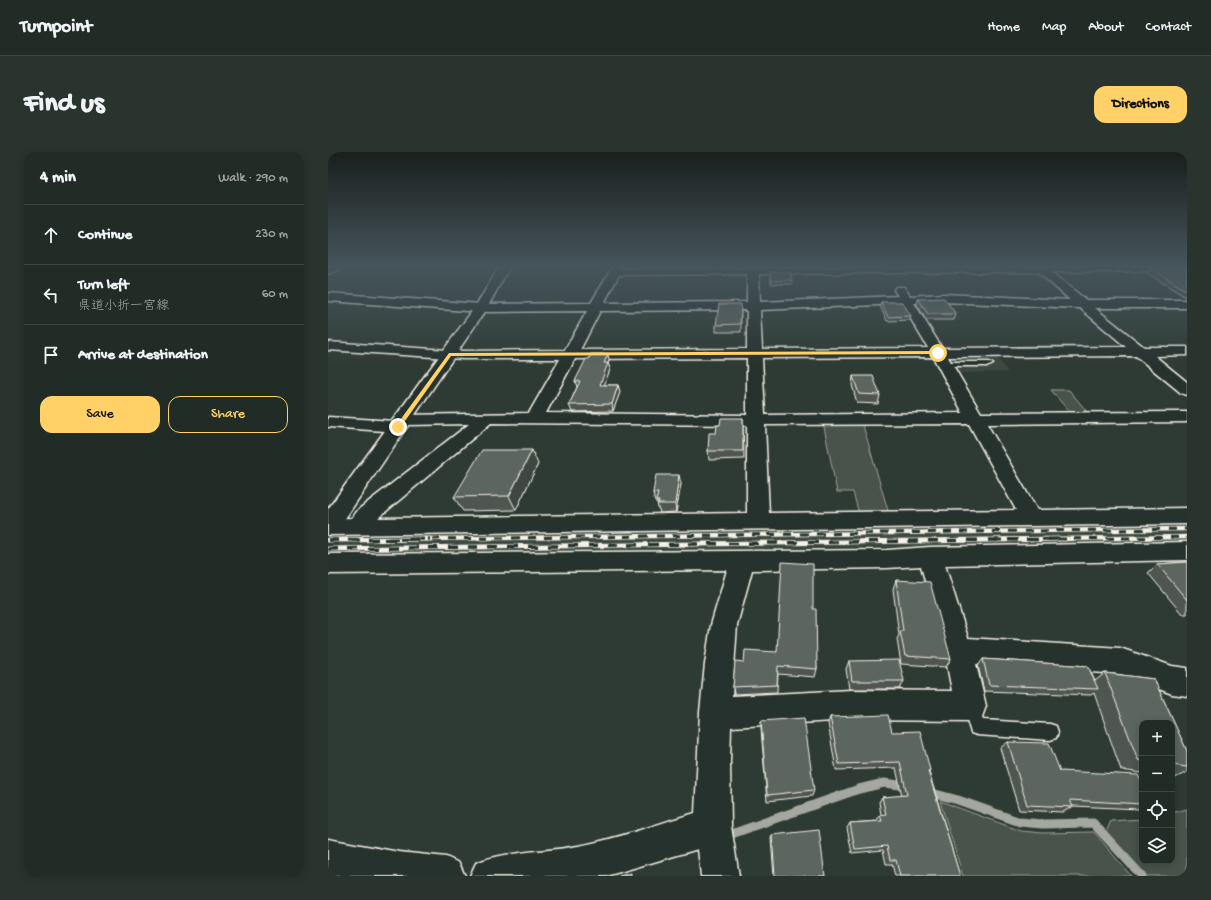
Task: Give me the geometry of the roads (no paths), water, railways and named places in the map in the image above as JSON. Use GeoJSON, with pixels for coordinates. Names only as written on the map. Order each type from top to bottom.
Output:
{"type":"FeatureCollection","features":[{"type":"Feature","properties":{"kind":"street"},"geometry":{"type":"LineString","coordinates":[[367,300],[481,308],[754,306],[910,300]]}},
{"type":"Feature","properties":{"kind":"street"},"geometry":{"type":"LineString","coordinates":[[328,526],[486,300]]}},
{"type":"Feature","properties":{"kind":"street"},"geometry":{"type":"LineString","coordinates":[[535,418],[600,300]]}},
{"type":"Feature","properties":{"kind":"street"},"geometry":{"type":"LineString","coordinates":[[754,300],[758,521]]}},
{"type":"Feature","properties":{"kind":"street"},"geometry":{"type":"LineString","coordinates":[[906,300],[1031,518]]}},
{"type":"Feature","properties":{"kind":"street"},"geometry":{"type":"LineString","coordinates":[[985,300],[1084,304],[1187,304]]}},
{"type":"Feature","properties":{"kind":"street"},"geometry":{"type":"LineString","coordinates":[[1079,300],[1187,390]]}},
{"type":"Feature","properties":{"kind":"street"},"geometry":{"type":"LineString","coordinates":[[328,346],[449,354],[755,354],[941,359],[1187,351]]}},
{"type":"Feature","properties":{"kind":"street"},"geometry":{"type":"LineString","coordinates":[[328,422],[400,423],[487,418],[756,420],[1187,417]]}},
{"type":"Feature","properties":{"kind":"street"},"geometry":{"type":"LineString","coordinates":[[358,526],[367,515],[487,418]]}},
{"type":"Feature","properties":{"kind":"street"},"geometry":{"type":"LineString","coordinates":[[328,526],[1187,516]]}},
{"type":"Feature","properties":{"kind":"street"},"geometry":{"type":"LineString","coordinates":[[328,564],[887,559],[930,556],[1185,554]]}},
{"type":"Feature","properties":{"kind":"street"},"geometry":{"type":"LineString","coordinates":[[715,712],[851,705],[971,706],[958,650],[930,556]]}},
{"type":"Feature","properties":{"kind":"street"},"geometry":{"type":"LineString","coordinates":[[720,876],[713,826],[715,712],[724,625],[742,560]]}},
{"type":"Feature","properties":{"kind":"street"},"geometry":{"type":"LineString","coordinates":[[958,650],[1120,661],[1172,680],[1187,682]]}},
{"type":"Feature","properties":{"kind":"street"},"geometry":{"type":"LineString","coordinates":[[489,876],[555,869],[587,863],[713,826]]}},
{"type":"Feature","properties":{"kind":"street"},"geometry":{"type":"LineString","coordinates":[[328,858],[400,871],[446,876]]}},
{"type":"Feature","properties":{"kind":"lane"},"geometry":{"type":"LineString","coordinates":[[941,359],[989,364]]}},
{"type":"Feature","properties":{"kind":"lane"},"geometry":{"type":"LineString","coordinates":[[971,706],[977,727],[1050,732]]}},
{"type":"Feature","properties":{"kind":"waterway"},"geometry":{"type":"LineString","coordinates":[[726,836],[859,789],[884,783],[908,786]]}},
{"type":"Feature","properties":{"kind":"waterway"},"geometry":{"type":"LineString","coordinates":[[928,792],[958,800],[1020,822],[1042,824],[1093,823],[1142,876]]}},
{"type":"Feature","properties":{"kind":"railway"},"geometry":{"type":"LineString","coordinates":[[422,539],[1187,529]]}},
{"type":"Feature","properties":{"kind":"railway"},"geometry":{"type":"LineString","coordinates":[[1006,540],[1187,537]]}},
{"type":"Feature","properties":{"kind":"railway"},"geometry":{"type":"LineString","coordinates":[[328,540],[422,539]]}},
{"type":"Feature","properties":{"kind":"railway"},"geometry":{"type":"LineString","coordinates":[[352,540],[422,539]]}},
{"type":"Feature","properties":{"kind":"railway"},"geometry":{"type":"LineString","coordinates":[[422,539],[430,539]]}},
{"type":"Feature","properties":{"kind":"railway"},"geometry":{"type":"LineString","coordinates":[[1006,540],[1066,539]]}},
{"type":"Feature","properties":{"kind":"railway"},"geometry":{"type":"LineString","coordinates":[[994,540],[1006,540]]}},
{"type":"Feature","properties":{"kind":"railway"},"geometry":{"type":"LineString","coordinates":[[328,549],[1006,540]]}}]}
